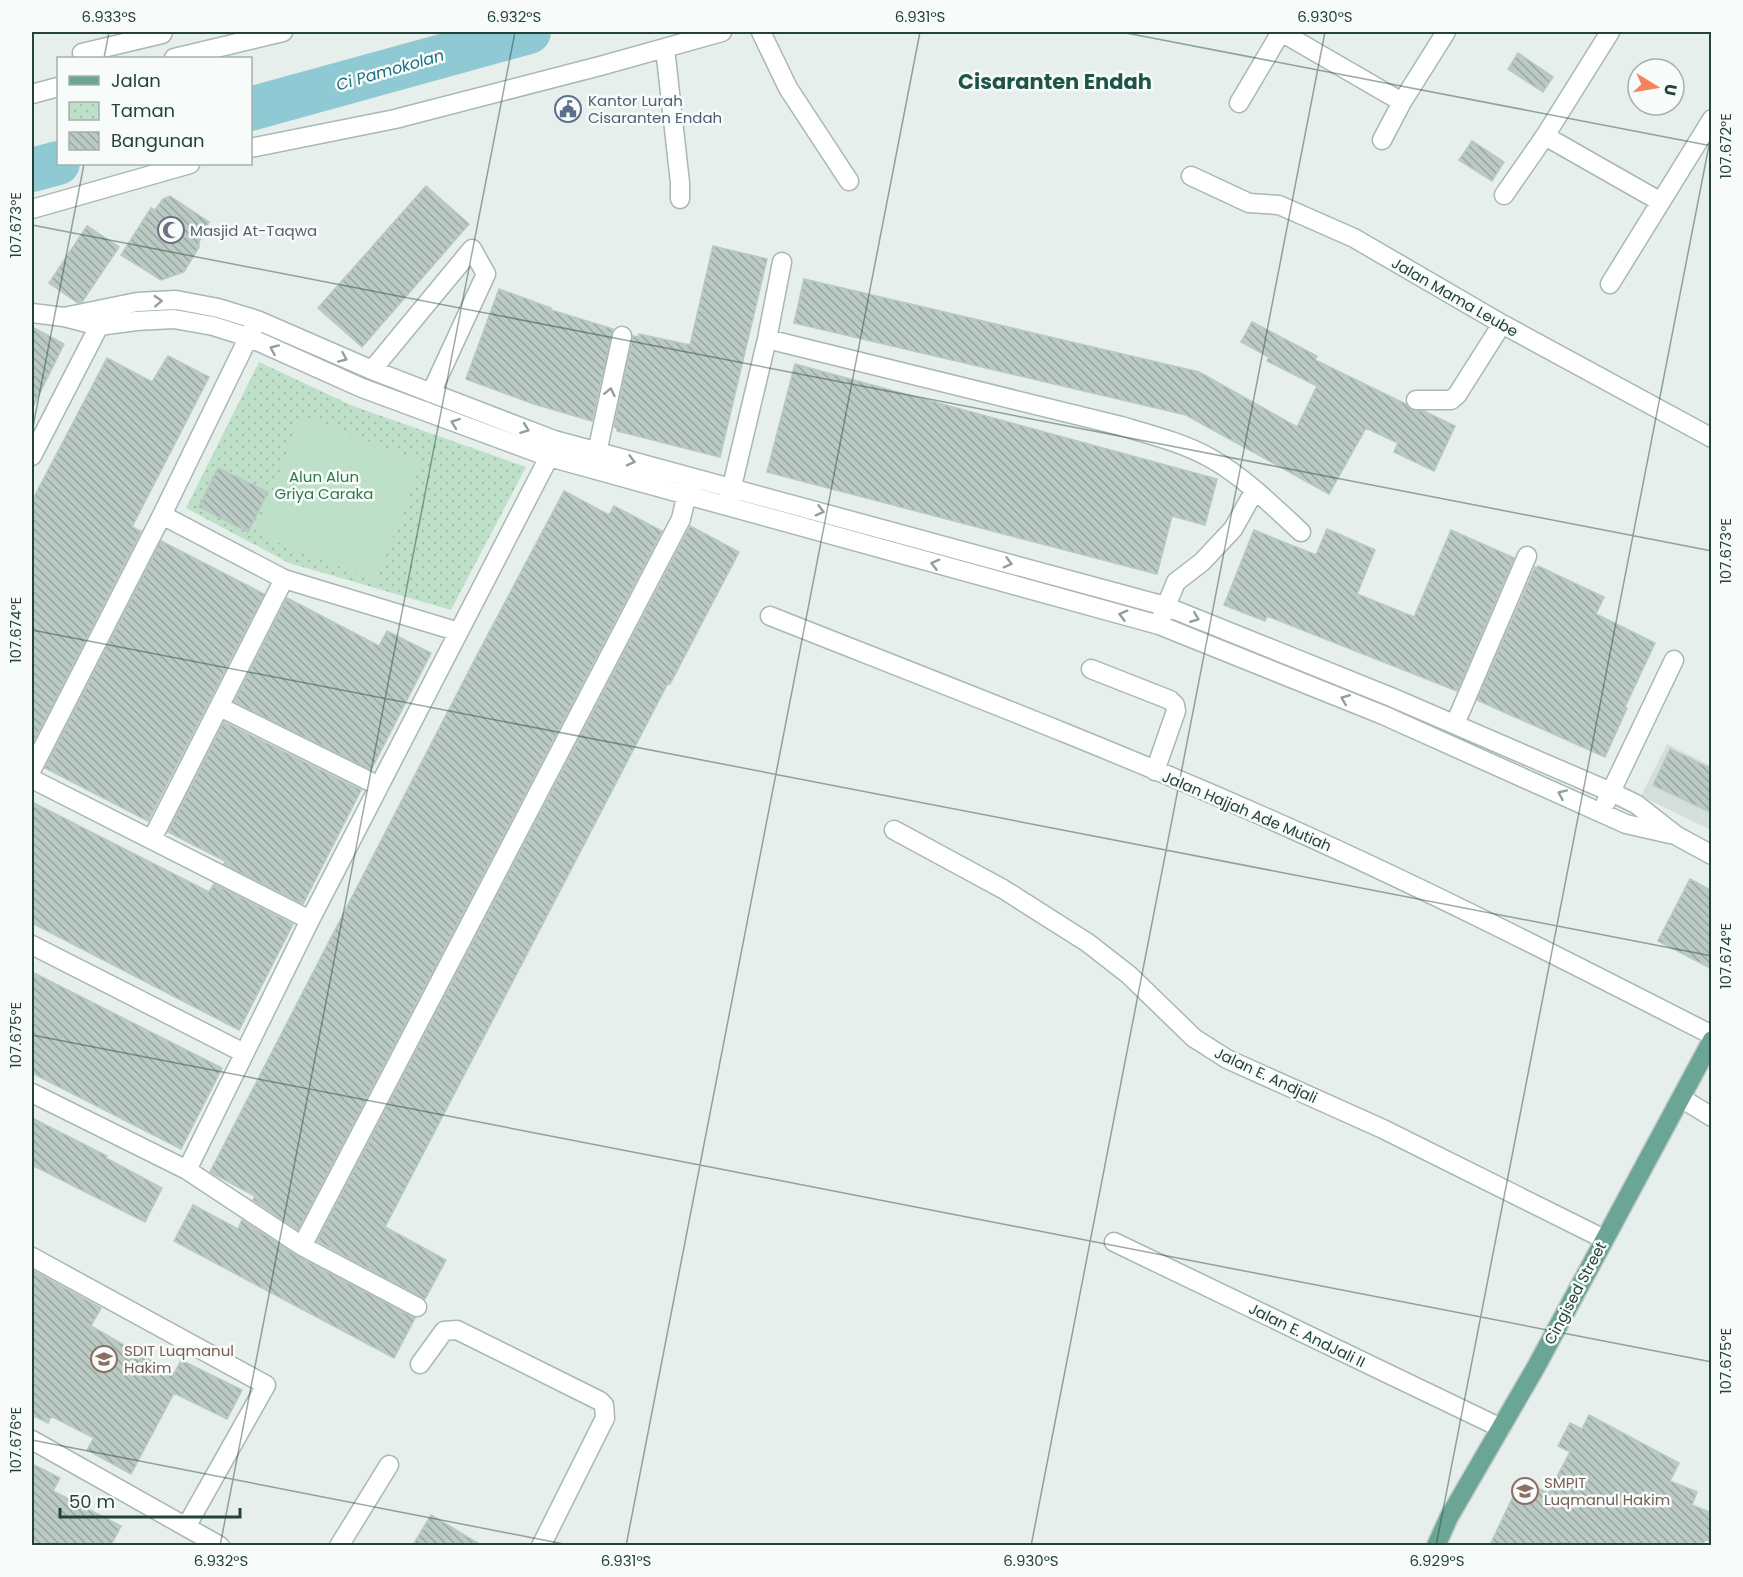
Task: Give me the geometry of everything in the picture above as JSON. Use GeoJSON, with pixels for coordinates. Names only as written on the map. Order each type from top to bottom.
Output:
{"type":"FeatureCollection","features":[{"type":"Feature","properties":{"kind":"main road","name":"Cingised Street"},"geometry":{"type":"LineString","coordinates":[[1436,1545],[1449,1517],[1501,1428],[1712,1040]]}},
{"type":"Feature","properties":{"kind":"street"},"geometry":{"type":"LineString","coordinates":[[82,53],[166,32]]}},
{"type":"Feature","properties":{"kind":"street"},"geometry":{"type":"LineString","coordinates":[[178,57],[283,32]]}},
{"type":"Feature","properties":{"kind":"street"},"geometry":{"type":"LineString","coordinates":[[252,148],[395,119],[722,32]]}},
{"type":"Feature","properties":{"kind":"street"},"geometry":{"type":"LineString","coordinates":[[761,32],[788,88],[849,181]]}},
{"type":"Feature","properties":{"kind":"street"},"geometry":{"type":"LineString","coordinates":[[1239,103],[1281,32],[1402,102]]}},
{"type":"Feature","properties":{"kind":"street"},"geometry":{"type":"LineString","coordinates":[[1382,140],[1402,102],[1446,32]]}},
{"type":"Feature","properties":{"kind":"street"},"geometry":{"type":"LineString","coordinates":[[1504,195],[1545,136],[1610,32]]}},
{"type":"Feature","properties":{"kind":"street"},"geometry":{"type":"LineString","coordinates":[[665,48],[680,199]]}},
{"type":"Feature","properties":{"kind":"street"},"geometry":{"type":"LineString","coordinates":[[34,89],[57,87]]}},
{"type":"Feature","properties":{"kind":"street"},"geometry":{"type":"LineString","coordinates":[[1610,284],[1712,119]]}},
{"type":"Feature","properties":{"kind":"street"},"geometry":{"type":"LineString","coordinates":[[1545,136],[1661,202]]}},
{"type":"Feature","properties":{"kind":"street"},"geometry":{"type":"LineString","coordinates":[[32,209],[186,165]]}},
{"type":"Feature","properties":{"kind":"street","name":"Jalan Mama Leube"},"geometry":{"type":"LineString","coordinates":[[1191,176],[1250,203],[1279,204],[1354,238],[1502,324],[1712,438]]}},
{"type":"Feature","properties":{"kind":"street"},"geometry":{"type":"LineString","coordinates":[[372,370],[472,249],[486,274],[431,393]]}},
{"type":"Feature","properties":{"kind":"street"},"geometry":{"type":"LineString","coordinates":[[727,506],[768,339],[782,262]]}},
{"type":"Feature","properties":{"kind":"street"},"geometry":{"type":"LineString","coordinates":[[32,456],[100,317],[137,302],[176,300],[218,308],[257,320],[431,393],[593,470],[1159,625],[1383,715],[1626,824],[1677,836]]}},
{"type":"Feature","properties":{"kind":"street"},"geometry":{"type":"LineString","coordinates":[[32,313],[64,317],[174,319],[213,326],[248,337],[362,388],[552,449],[597,452],[1165,606],[1391,697],[1618,795],[1636,804],[1677,836],[1712,855]]}},
{"type":"Feature","properties":{"kind":"street"},"geometry":{"type":"LineString","coordinates":[[32,769],[162,515],[257,320]]}},
{"type":"Feature","properties":{"kind":"street"},"geometry":{"type":"LineString","coordinates":[[1416,400],[1451,400],[1502,324]]}},
{"type":"Feature","properties":{"kind":"street"},"geometry":{"type":"LineString","coordinates":[[593,470],[622,336]]}},
{"type":"Feature","properties":{"kind":"street"},"geometry":{"type":"LineString","coordinates":[[768,339],[1121,426],[1175,442],[1212,459],[1255,490],[1301,531]]}},
{"type":"Feature","properties":{"kind":"street"},"geometry":{"type":"LineString","coordinates":[[187,1170],[310,920],[552,449]]}},
{"type":"Feature","properties":{"kind":"street"},"geometry":{"type":"LineString","coordinates":[[302,1246],[681,519],[691,477]]}},
{"type":"Feature","properties":{"kind":"street"},"geometry":{"type":"LineString","coordinates":[[1159,625],[1176,582],[1202,562],[1233,529],[1255,490]]}},
{"type":"Feature","properties":{"kind":"street"},"geometry":{"type":"LineString","coordinates":[[162,515],[284,579],[459,632]]}},
{"type":"Feature","properties":{"kind":"street"},"geometry":{"type":"LineString","coordinates":[[1455,724],[1527,556]]}},
{"type":"Feature","properties":{"kind":"street"},"geometry":{"type":"LineString","coordinates":[[152,839],[284,579]]}},
{"type":"Feature","properties":{"kind":"street","name":"Jalan Hajjah Ade Mutiah"},"geometry":{"type":"LineString","coordinates":[[770,616],[956,689],[1260,815],[1394,876],[1712,1035]]}},
{"type":"Feature","properties":{"kind":"street"},"geometry":{"type":"LineString","coordinates":[[1608,816],[1674,660]]}},
{"type":"Feature","properties":{"kind":"street"},"geometry":{"type":"LineString","coordinates":[[1091,669],[1170,700],[1175,705],[1176,711],[1155,771]]}},
{"type":"Feature","properties":{"kind":"street"},"geometry":{"type":"LineString","coordinates":[[1383,715],[1391,697]]}},
{"type":"Feature","properties":{"kind":"street"},"geometry":{"type":"LineString","coordinates":[[220,707],[379,786]]}},
{"type":"Feature","properties":{"kind":"street"},"geometry":{"type":"LineString","coordinates":[[32,779],[310,920]]}},
{"type":"Feature","properties":{"kind":"street","name":"Jalan E. Andjali"},"geometry":{"type":"LineString","coordinates":[[894,830],[1003,889],[1088,943],[1129,975],[1194,1038],[1227,1059],[1383,1129],[1604,1239]]}},
{"type":"Feature","properties":{"kind":"street"},"geometry":{"type":"LineString","coordinates":[[32,945],[244,1053]]}},
{"type":"Feature","properties":{"kind":"street"},"geometry":{"type":"LineString","coordinates":[[32,1093],[187,1170],[302,1246],[417,1307]]}},
{"type":"Feature","properties":{"kind":"street"},"geometry":{"type":"LineString","coordinates":[[1681,1098],[1712,1117]]}},
{"type":"Feature","properties":{"kind":"street","name":"Jalan E. AndJali II"},"geometry":{"type":"LineString","coordinates":[[1114,1242],[1501,1428]]}},
{"type":"Feature","properties":{"kind":"street"},"geometry":{"type":"LineString","coordinates":[[32,1257],[266,1385],[186,1527]]}},
{"type":"Feature","properties":{"kind":"street"},"geometry":{"type":"LineString","coordinates":[[420,1364],[444,1331],[457,1329],[604,1405],[605,1418],[541,1545]]}},
{"type":"Feature","properties":{"kind":"street"},"geometry":{"type":"LineString","coordinates":[[32,1440],[220,1545]]}},
{"type":"Feature","properties":{"kind":"street"},"geometry":{"type":"LineString","coordinates":[[339,1545],[389,1465]]}},
{"type":"Feature","properties":{"kind":"shaded area"},"geometry":{"type":"Polygon","coordinates":[[[1667,744],[1711,766],[1711,830],[1641,796],[1667,744]]]}},
{"type":"Feature","properties":{"kind":"green space","name":"Alun Alun Griya Caraka"},"geometry":{"type":"Polygon","coordinates":[[[259,362],[353,406],[526,467],[451,610],[289,563],[186,508],[259,362]]]}},
{"type":"Feature","properties":{"kind":"green space"},"geometry":{"type":"Polygon","coordinates":[[[301,415],[422,462],[376,581],[256,534],[301,415]]]}},
{"type":"Feature","properties":{"kind":"building"},"geometry":{"type":"Polygon","coordinates":[[[1518,53],[1553,77],[1543,92],[1508,69],[1518,53]]]}},
{"type":"Feature","properties":{"kind":"building"},"geometry":{"type":"Polygon","coordinates":[[[1472,141],[1504,162],[1492,181],[1459,160],[1472,141]]]}},
{"type":"Feature","properties":{"kind":"building"},"geometry":{"type":"Polygon","coordinates":[[[426,186],[469,224],[362,347],[318,308],[426,186]]]}},
{"type":"Feature","properties":{"kind":"building","name":"Masjid At-Taqwa"},"geometry":{"type":"Polygon","coordinates":[[[170,196],[209,222],[199,242],[199,247],[184,272],[161,280],[121,255],[151,208],[155,210],[163,199],[170,196]]]}},
{"type":"Feature","properties":{"kind":"building"},"geometry":{"type":"Polygon","coordinates":[[[87,226],[119,247],[82,302],[78,303],[49,283],[87,226]]]}},
{"type":"Feature","properties":{"kind":"building"},"geometry":{"type":"Polygon","coordinates":[[[713,246],[767,259],[720,457],[617,431],[614,427],[633,336],[638,337],[639,334],[690,345],[713,246]]]}},
{"type":"Feature","properties":{"kind":"building"},"geometry":{"type":"Polygon","coordinates":[[[804,279],[1199,372],[1297,427],[1317,386],[1267,361],[1269,357],[1241,342],[1252,322],[1317,356],[1315,360],[1406,404],[1411,410],[1424,411],[1455,426],[1434,471],[1394,452],[1398,443],[1366,428],[1329,494],[1186,415],[794,323],[804,279]]]}},
{"type":"Feature","properties":{"kind":"building"},"geometry":{"type":"Polygon","coordinates":[[[499,289],[551,308],[551,310],[613,329],[592,421],[534,404],[466,379],[499,289]]]}},
{"type":"Feature","properties":{"kind":"building"},"geometry":{"type":"Polygon","coordinates":[[[32,327],[64,344],[32,409],[32,327]]]}},
{"type":"Feature","properties":{"kind":"building"},"geometry":{"type":"Polygon","coordinates":[[[168,356],[209,377],[132,527],[141,531],[32,745],[32,501],[107,358],[152,382],[168,356]]]}},
{"type":"Feature","properties":{"kind":"building"},"geometry":{"type":"Polygon","coordinates":[[[795,364],[1217,479],[1205,525],[1172,516],[1157,574],[767,472],[795,364]]]}},
{"type":"Feature","properties":{"kind":"building"},"geometry":{"type":"Polygon","coordinates":[[[218,468],[268,492],[248,532],[199,507],[218,468]]]}},
{"type":"Feature","properties":{"kind":"building"},"geometry":{"type":"Polygon","coordinates":[[[564,491],[609,515],[614,506],[662,531],[298,1230],[253,1200],[255,1196],[210,1172],[564,491]]]}},
{"type":"Feature","properties":{"kind":"building"},"geometry":{"type":"Polygon","coordinates":[[[690,526],[739,552],[670,684],[668,683],[385,1227],[446,1260],[425,1299],[317,1241],[690,526]]]}},
{"type":"Feature","properties":{"kind":"building"},"geometry":{"type":"Polygon","coordinates":[[[1327,529],[1375,550],[1357,594],[1414,617],[1451,530],[1514,558],[1457,691],[1267,616],[1265,621],[1224,605],[1254,530],[1316,555],[1327,529]]]}},
{"type":"Feature","properties":{"kind":"building"},"geometry":{"type":"Polygon","coordinates":[[[161,541],[264,594],[148,821],[45,768],[161,541]]]}},
{"type":"Feature","properties":{"kind":"building"},"geometry":{"type":"Polygon","coordinates":[[[1538,566],[1604,597],[1596,614],[1655,643],[1605,757],[1477,700],[1535,567],[1538,566]]]}},
{"type":"Feature","properties":{"kind":"building"},"geometry":{"type":"Polygon","coordinates":[[[287,598],[379,646],[387,631],[431,653],[371,770],[234,702],[287,598]]]}},
{"type":"Feature","properties":{"kind":"building"},"geometry":{"type":"Polygon","coordinates":[[[224,722],[361,790],[303,904],[224,864],[225,861],[168,832],[224,722]]]}},
{"type":"Feature","properties":{"kind":"building"},"geometry":{"type":"Polygon","coordinates":[[[1670,749],[1712,769],[1712,813],[1653,785],[1670,749]]]}},
{"type":"Feature","properties":{"kind":"building"},"geometry":{"type":"Polygon","coordinates":[[[32,802],[209,892],[214,884],[293,924],[239,1030],[32,923],[32,802]]]}},
{"type":"Feature","properties":{"kind":"building"},"geometry":{"type":"Polygon","coordinates":[[[1690,879],[1712,891],[1712,969],[1658,941],[1690,879]]]}},
{"type":"Feature","properties":{"kind":"building"},"geometry":{"type":"Polygon","coordinates":[[[32,972],[222,1068],[181,1149],[32,1073],[32,972]]]}},
{"type":"Feature","properties":{"kind":"building"},"geometry":{"type":"Polygon","coordinates":[[[32,1118],[107,1156],[106,1158],[162,1188],[145,1222],[32,1165],[32,1118]]]}},
{"type":"Feature","properties":{"kind":"building"},"geometry":{"type":"Polygon","coordinates":[[[193,1205],[238,1229],[242,1220],[297,1256],[415,1318],[394,1358],[174,1241],[193,1205]]]}},
{"type":"Feature","properties":{"kind":"building"},"geometry":{"type":"Polygon","coordinates":[[[32,1270],[101,1308],[91,1326],[174,1374],[181,1360],[242,1390],[227,1419],[174,1393],[131,1474],[87,1450],[94,1438],[51,1416],[48,1423],[32,1415],[32,1270]]]}},
{"type":"Feature","properties":{"kind":"building"},"geometry":{"type":"Polygon","coordinates":[[[1589,1415],[1679,1463],[1670,1481],[1697,1492],[1692,1505],[1712,1513],[1712,1542],[1706,1539],[1702,1545],[1490,1545],[1521,1480],[1548,1493],[1570,1452],[1558,1446],[1570,1423],[1582,1429],[1589,1415]]]}},
{"type":"Feature","properties":{"kind":"building"},"geometry":{"type":"Polygon","coordinates":[[[32,1464],[60,1478],[53,1491],[121,1526],[111,1545],[32,1545],[32,1464]]]}},
{"type":"Feature","properties":{"kind":"building"},"geometry":{"type":"Polygon","coordinates":[[[431,1515],[481,1545],[413,1545],[431,1515]]]}},
{"type":"Feature","properties":{"kind":"waterway","name":"Ci Pamokolan"},"geometry":{"type":"LineString","coordinates":[[252,108],[529,32]]}},
{"type":"Feature","properties":{"kind":"waterway","name":"Ci Pamokolan"},"geometry":{"type":"LineString","coordinates":[[32,170],[57,163]]}},
{"type":"Feature","properties":{"kind":"place","name":"Kantor Lurah Cisaranten Endah"},"geometry":{"type":"Point","coordinates":[568,109]}},
{"type":"Feature","properties":{"kind":"place","name":"Masjid At-Taqwa"},"geometry":{"type":"Point","coordinates":[171,230]}},
{"type":"Feature","properties":{"kind":"place","name":"SDIT Luqmanul Hakim"},"geometry":{"type":"Point","coordinates":[104,1359]}},
{"type":"Feature","properties":{"kind":"place","name":"SMPIT Luqmanul Hakim"},"geometry":{"type":"Point","coordinates":[1525,1491]}},
{"type":"Feature","properties":{"kind":"district","name":"Cisaranten Endah"},"geometry":{"type":"Point","coordinates":[1055,81]}}]}
